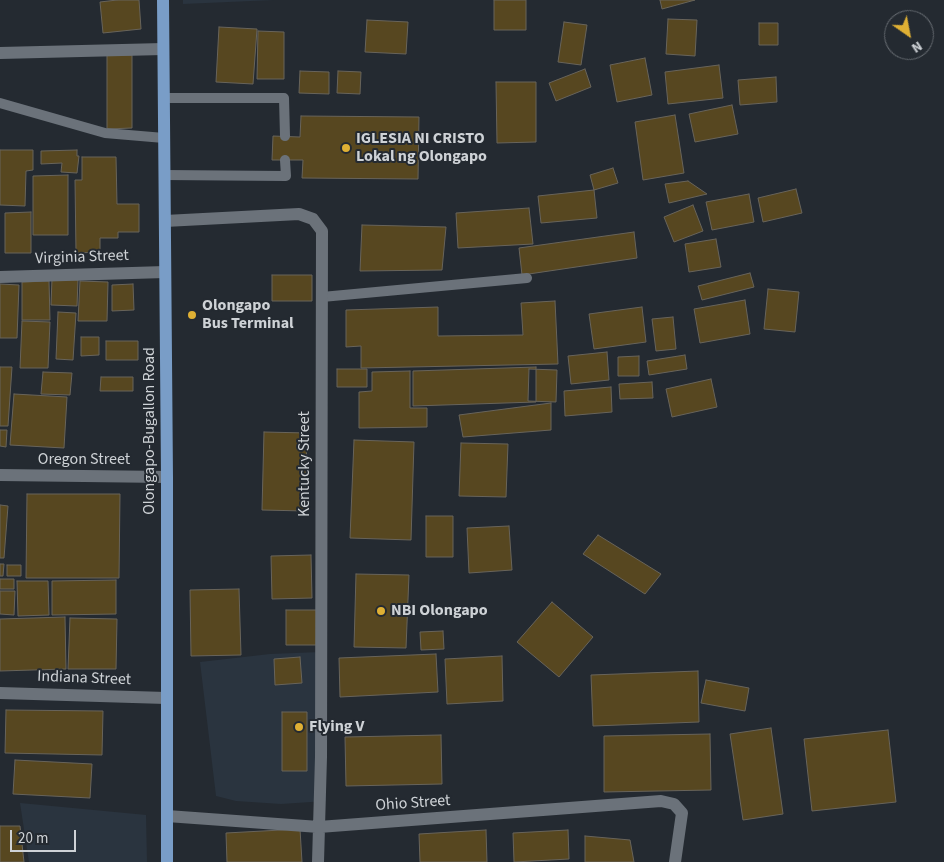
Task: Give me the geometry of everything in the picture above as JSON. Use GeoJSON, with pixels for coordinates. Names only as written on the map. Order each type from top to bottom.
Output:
{"type":"FeatureCollection","features":[{"type":"Feature","properties":{"kind":"main road","name":"Olongapo-Bugallon Road"},"geometry":{"type":"LineString","coordinates":[[163,0],[167,476],[167,862]]}},
{"type":"Feature","properties":{"kind":"street"},"geometry":{"type":"LineString","coordinates":[[0,53],[163,49]]}},
{"type":"Feature","properties":{"kind":"street","name":"Kentucky Street"},"geometry":{"type":"LineString","coordinates":[[165,221],[299,214],[313,219],[322,231],[321,747],[318,862]]}},
{"type":"Feature","properties":{"kind":"street","name":"Virginia Street"},"geometry":{"type":"LineString","coordinates":[[0,277],[165,272]]}},
{"type":"Feature","properties":{"kind":"street","name":"Oregon Street"},"geometry":{"type":"LineString","coordinates":[[0,475],[167,476]]}},
{"type":"Feature","properties":{"kind":"street","name":"Indiana Street"},"geometry":{"type":"LineString","coordinates":[[0,693],[166,698]]}},
{"type":"Feature","properties":{"kind":"street","name":"Ohio Street"},"geometry":{"type":"LineString","coordinates":[[167,816],[319,827],[662,801],[674,804],[682,813],[675,862]]}},
{"type":"Feature","properties":{"kind":"lane"},"geometry":{"type":"LineString","coordinates":[[163,98],[284,98],[285,136]]}},
{"type":"Feature","properties":{"kind":"lane"},"geometry":{"type":"LineString","coordinates":[[0,103],[105,133],[164,138]]}},
{"type":"Feature","properties":{"kind":"lane"},"geometry":{"type":"LineString","coordinates":[[164,175],[286,176],[285,160]]}},
{"type":"Feature","properties":{"kind":"lane"},"geometry":{"type":"LineString","coordinates":[[322,298],[527,278]]}},
{"type":"Feature","properties":{"kind":"shaded area"},"geometry":{"type":"Polygon","coordinates":[[[183,0],[274,0],[183,4],[183,0]]]}},
{"type":"Feature","properties":{"kind":"shaded area"},"geometry":{"type":"Polygon","coordinates":[[[320,652],[326,801],[281,804],[236,801],[216,796],[200,662],[270,654],[320,652]]]}},
{"type":"Feature","properties":{"kind":"shaded area"},"geometry":{"type":"Polygon","coordinates":[[[20,803],[146,815],[147,862],[29,862],[20,803]]]}},
{"type":"Feature","properties":{"kind":"building"},"geometry":{"type":"Polygon","coordinates":[[[139,0],[141,29],[103,33],[100,2],[139,0]]]}},
{"type":"Feature","properties":{"kind":"building"},"geometry":{"type":"Polygon","coordinates":[[[494,0],[526,0],[526,30],[494,30],[494,0]]]}},
{"type":"Feature","properties":{"kind":"building"},"geometry":{"type":"Polygon","coordinates":[[[660,0],[695,0],[662,9],[660,0]]]}},
{"type":"Feature","properties":{"kind":"building"},"geometry":{"type":"Polygon","coordinates":[[[668,19],[697,20],[695,56],[666,54],[668,19]]]}},
{"type":"Feature","properties":{"kind":"building"},"geometry":{"type":"Polygon","coordinates":[[[367,20],[408,22],[406,54],[365,52],[367,20]]]}},
{"type":"Feature","properties":{"kind":"building"},"geometry":{"type":"Polygon","coordinates":[[[564,22],[587,25],[581,65],[558,62],[564,22]]]}},
{"type":"Feature","properties":{"kind":"building"},"geometry":{"type":"Polygon","coordinates":[[[759,23],[778,23],[778,45],[759,45],[759,23]]]}},
{"type":"Feature","properties":{"kind":"building"},"geometry":{"type":"Polygon","coordinates":[[[219,27],[257,29],[253,84],[216,82],[219,27]]]}},
{"type":"Feature","properties":{"kind":"building"},"geometry":{"type":"Polygon","coordinates":[[[258,31],[284,32],[284,79],[257,79],[258,31]]]}},
{"type":"Feature","properties":{"kind":"building"},"geometry":{"type":"Polygon","coordinates":[[[107,55],[132,55],[132,128],[107,129],[107,55]]]}},
{"type":"Feature","properties":{"kind":"building"},"geometry":{"type":"Polygon","coordinates":[[[645,58],[652,95],[617,102],[610,65],[645,58]]]}},
{"type":"Feature","properties":{"kind":"building"},"geometry":{"type":"Polygon","coordinates":[[[719,65],[723,98],[668,104],[665,72],[719,65]]]}},
{"type":"Feature","properties":{"kind":"building"},"geometry":{"type":"Polygon","coordinates":[[[585,69],[591,87],[556,101],[549,83],[585,69]]]}},
{"type":"Feature","properties":{"kind":"building"},"geometry":{"type":"Polygon","coordinates":[[[300,71],[329,72],[329,94],[299,93],[300,71]]]}},
{"type":"Feature","properties":{"kind":"building"},"geometry":{"type":"Polygon","coordinates":[[[338,71],[361,72],[360,94],[337,93],[338,71]]]}},
{"type":"Feature","properties":{"kind":"building"},"geometry":{"type":"Polygon","coordinates":[[[776,77],[777,102],[740,105],[738,80],[776,77]]]}},
{"type":"Feature","properties":{"kind":"building"},"geometry":{"type":"Polygon","coordinates":[[[496,82],[536,82],[536,142],[497,143],[496,82]]]}},
{"type":"Feature","properties":{"kind":"building"},"geometry":{"type":"Polygon","coordinates":[[[732,105],[738,134],[695,142],[689,114],[732,105]]]}},
{"type":"Feature","properties":{"kind":"building"},"geometry":{"type":"Polygon","coordinates":[[[675,115],[684,173],[643,180],[635,122],[675,115]]]}},
{"type":"Feature","properties":{"kind":"building","name":"IGLESIA NI CRISTO Lokal ng Olongapo"},"geometry":{"type":"Polygon","coordinates":[[[301,116],[419,117],[418,179],[302,178],[303,160],[272,160],[273,136],[300,137],[301,116]]]}},
{"type":"Feature","properties":{"kind":"building"},"geometry":{"type":"Polygon","coordinates":[[[0,150],[33,150],[33,170],[26,171],[25,206],[0,205],[0,150]]]}},
{"type":"Feature","properties":{"kind":"building"},"geometry":{"type":"Polygon","coordinates":[[[77,150],[77,156],[79,156],[77,173],[61,172],[62,163],[41,164],[41,151],[77,150]]]}},
{"type":"Feature","properties":{"kind":"building"},"geometry":{"type":"Polygon","coordinates":[[[82,157],[116,157],[117,204],[139,204],[139,232],[118,232],[118,238],[100,238],[100,252],[76,253],[75,180],[82,180],[82,157]]]}},
{"type":"Feature","properties":{"kind":"building"},"geometry":{"type":"Polygon","coordinates":[[[613,168],[618,183],[594,190],[590,175],[613,168]]]}},
{"type":"Feature","properties":{"kind":"building"},"geometry":{"type":"Polygon","coordinates":[[[68,175],[68,235],[33,235],[33,176],[68,175]]]}},
{"type":"Feature","properties":{"kind":"building"},"geometry":{"type":"Polygon","coordinates":[[[688,181],[707,194],[669,203],[665,184],[688,181]]]}},
{"type":"Feature","properties":{"kind":"building"},"geometry":{"type":"Polygon","coordinates":[[[796,189],[802,213],[763,222],[758,198],[796,189]]]}},
{"type":"Feature","properties":{"kind":"building"},"geometry":{"type":"Polygon","coordinates":[[[594,190],[597,218],[541,223],[538,196],[594,190]]]}},
{"type":"Feature","properties":{"kind":"building"},"geometry":{"type":"Polygon","coordinates":[[[749,194],[754,222],[712,230],[706,202],[749,194]]]}},
{"type":"Feature","properties":{"kind":"building"},"geometry":{"type":"Polygon","coordinates":[[[693,205],[703,231],[674,242],[664,217],[693,205]]]}},
{"type":"Feature","properties":{"kind":"building"},"geometry":{"type":"Polygon","coordinates":[[[529,208],[533,244],[458,248],[456,213],[529,208]]]}},
{"type":"Feature","properties":{"kind":"building"},"geometry":{"type":"Polygon","coordinates":[[[31,212],[31,253],[5,253],[5,213],[31,212]]]}},
{"type":"Feature","properties":{"kind":"building"},"geometry":{"type":"Polygon","coordinates":[[[362,225],[446,227],[442,270],[360,271],[362,225]]]}},
{"type":"Feature","properties":{"kind":"building"},"geometry":{"type":"Polygon","coordinates":[[[634,232],[637,258],[522,275],[519,248],[634,232]]]}},
{"type":"Feature","properties":{"kind":"building"},"geometry":{"type":"Polygon","coordinates":[[[716,239],[721,267],[689,272],[685,244],[716,239]]]}},
{"type":"Feature","properties":{"kind":"building"},"geometry":{"type":"Polygon","coordinates":[[[750,273],[754,287],[702,300],[698,286],[750,273]]]}},
{"type":"Feature","properties":{"kind":"building"},"geometry":{"type":"Polygon","coordinates":[[[272,275],[312,275],[312,301],[272,301],[272,275]]]}},
{"type":"Feature","properties":{"kind":"building"},"geometry":{"type":"Polygon","coordinates":[[[52,279],[78,280],[77,306],[51,305],[52,279]]]}},
{"type":"Feature","properties":{"kind":"building"},"geometry":{"type":"Polygon","coordinates":[[[49,281],[50,320],[22,320],[22,282],[49,281]]]}},
{"type":"Feature","properties":{"kind":"building"},"geometry":{"type":"Polygon","coordinates":[[[80,281],[108,282],[107,321],[78,321],[80,281]]]}},
{"type":"Feature","properties":{"kind":"building"},"geometry":{"type":"Polygon","coordinates":[[[0,284],[19,285],[17,338],[0,338],[0,284]]]}},
{"type":"Feature","properties":{"kind":"building"},"geometry":{"type":"Polygon","coordinates":[[[133,284],[134,310],[112,311],[112,285],[133,284]]]}},
{"type":"Feature","properties":{"kind":"building"},"geometry":{"type":"Polygon","coordinates":[[[768,289],[799,292],[795,332],[764,329],[768,289]]]}},
{"type":"Feature","properties":{"kind":"building"},"geometry":{"type":"Polygon","coordinates":[[[745,300],[750,334],[700,343],[694,309],[745,300]]]}},
{"type":"Feature","properties":{"kind":"building"},"geometry":{"type":"Polygon","coordinates":[[[555,301],[558,364],[361,368],[361,346],[346,347],[346,310],[438,307],[438,336],[523,335],[521,303],[555,301]]]}},
{"type":"Feature","properties":{"kind":"building"},"geometry":{"type":"Polygon","coordinates":[[[642,307],[646,342],[594,349],[589,314],[642,307]]]}},
{"type":"Feature","properties":{"kind":"building"},"geometry":{"type":"Polygon","coordinates":[[[58,312],[76,313],[73,360],[56,359],[58,312]]]}},
{"type":"Feature","properties":{"kind":"building"},"geometry":{"type":"Polygon","coordinates":[[[673,317],[676,349],[656,351],[652,319],[673,317]]]}},
{"type":"Feature","properties":{"kind":"building"},"geometry":{"type":"Polygon","coordinates":[[[22,321],[50,322],[48,368],[20,368],[22,321]]]}},
{"type":"Feature","properties":{"kind":"building"},"geometry":{"type":"Polygon","coordinates":[[[81,337],[99,337],[99,355],[81,356],[81,337]]]}},
{"type":"Feature","properties":{"kind":"building"},"geometry":{"type":"Polygon","coordinates":[[[106,341],[138,341],[138,360],[106,360],[106,341]]]}},
{"type":"Feature","properties":{"kind":"building"},"geometry":{"type":"Polygon","coordinates":[[[607,352],[609,380],[571,384],[568,356],[607,352]]]}},
{"type":"Feature","properties":{"kind":"building"},"geometry":{"type":"Polygon","coordinates":[[[685,355],[687,369],[649,375],[647,361],[685,355]]]}},
{"type":"Feature","properties":{"kind":"building"},"geometry":{"type":"Polygon","coordinates":[[[639,356],[639,376],[618,376],[618,357],[639,356]]]}},
{"type":"Feature","properties":{"kind":"building"},"geometry":{"type":"Polygon","coordinates":[[[0,367],[12,367],[8,426],[0,426],[0,367]]]}},
{"type":"Feature","properties":{"kind":"building"},"geometry":{"type":"Polygon","coordinates":[[[536,367],[536,402],[413,406],[413,371],[536,367]]]}},
{"type":"Feature","properties":{"kind":"building"},"geometry":{"type":"Polygon","coordinates":[[[337,369],[367,369],[367,387],[337,387],[337,369]]]}},
{"type":"Feature","properties":{"kind":"building"},"geometry":{"type":"Polygon","coordinates":[[[529,369],[557,370],[556,402],[528,401],[529,369]]]}},
{"type":"Feature","properties":{"kind":"building"},"geometry":{"type":"Polygon","coordinates":[[[410,371],[410,408],[427,408],[427,427],[359,428],[359,392],[372,391],[372,372],[410,371]]]}},
{"type":"Feature","properties":{"kind":"building"},"geometry":{"type":"Polygon","coordinates":[[[43,372],[72,373],[70,395],[41,394],[43,372]]]}},
{"type":"Feature","properties":{"kind":"building"},"geometry":{"type":"Polygon","coordinates":[[[101,377],[133,377],[133,391],[100,391],[101,377]]]}},
{"type":"Feature","properties":{"kind":"building"},"geometry":{"type":"Polygon","coordinates":[[[711,379],[717,407],[672,417],[666,389],[711,379]]]}},
{"type":"Feature","properties":{"kind":"building"},"geometry":{"type":"Polygon","coordinates":[[[652,382],[653,398],[620,399],[619,384],[652,382]]]}},
{"type":"Feature","properties":{"kind":"building"},"geometry":{"type":"Polygon","coordinates":[[[611,387],[612,412],[565,416],[564,391],[611,387]]]}},
{"type":"Feature","properties":{"kind":"building"},"geometry":{"type":"Polygon","coordinates":[[[14,394],[67,397],[64,448],[10,445],[14,394]]]}},
{"type":"Feature","properties":{"kind":"building"},"geometry":{"type":"Polygon","coordinates":[[[551,403],[551,430],[463,437],[459,415],[551,403]]]}},
{"type":"Feature","properties":{"kind":"building"},"geometry":{"type":"Polygon","coordinates":[[[0,430],[7,430],[6,447],[0,446],[0,430]]]}},
{"type":"Feature","properties":{"kind":"building"},"geometry":{"type":"Polygon","coordinates":[[[264,432],[307,433],[305,511],[262,510],[264,432]]]}},
{"type":"Feature","properties":{"kind":"building"},"geometry":{"type":"Polygon","coordinates":[[[354,440],[414,442],[411,540],[350,538],[354,440]]]}},
{"type":"Feature","properties":{"kind":"building"},"geometry":{"type":"Polygon","coordinates":[[[461,443],[508,444],[506,497],[459,496],[461,443]]]}},
{"type":"Feature","properties":{"kind":"building"},"geometry":{"type":"Polygon","coordinates":[[[27,494],[120,494],[119,578],[26,578],[27,494]]]}},
{"type":"Feature","properties":{"kind":"building"},"geometry":{"type":"Polygon","coordinates":[[[0,505],[8,506],[4,558],[0,558],[0,505]]]}},
{"type":"Feature","properties":{"kind":"building"},"geometry":{"type":"Polygon","coordinates":[[[426,516],[453,516],[453,557],[426,557],[426,516]]]}},
{"type":"Feature","properties":{"kind":"building"},"geometry":{"type":"Polygon","coordinates":[[[509,526],[512,570],[469,573],[467,528],[509,526]]]}},
{"type":"Feature","properties":{"kind":"building"},"geometry":{"type":"Polygon","coordinates":[[[598,535],[661,574],[645,594],[583,554],[598,535]]]}},
{"type":"Feature","properties":{"kind":"building"},"geometry":{"type":"Polygon","coordinates":[[[311,555],[312,598],[272,599],[271,556],[311,555]]]}},
{"type":"Feature","properties":{"kind":"building"},"geometry":{"type":"Polygon","coordinates":[[[0,564],[4,564],[3,576],[0,576],[0,564]]]}},
{"type":"Feature","properties":{"kind":"building"},"geometry":{"type":"Polygon","coordinates":[[[7,565],[21,565],[21,576],[7,576],[7,565]]]}},
{"type":"Feature","properties":{"kind":"building","name":"NBI Olongapo"},"geometry":{"type":"Polygon","coordinates":[[[356,574],[409,575],[406,648],[354,647],[356,574]]]}},
{"type":"Feature","properties":{"kind":"building"},"geometry":{"type":"Polygon","coordinates":[[[0,579],[14,579],[14,589],[0,589],[0,579]]]}},
{"type":"Feature","properties":{"kind":"building"},"geometry":{"type":"Polygon","coordinates":[[[116,580],[116,614],[52,615],[52,581],[116,580]]]}},
{"type":"Feature","properties":{"kind":"building"},"geometry":{"type":"Polygon","coordinates":[[[17,581],[48,581],[49,615],[18,616],[17,581]]]}},
{"type":"Feature","properties":{"kind":"building"},"geometry":{"type":"Polygon","coordinates":[[[239,589],[241,655],[191,656],[190,590],[239,589]]]}},
{"type":"Feature","properties":{"kind":"building"},"geometry":{"type":"Polygon","coordinates":[[[0,591],[15,591],[14,615],[0,614],[0,591]]]}},
{"type":"Feature","properties":{"kind":"building"},"geometry":{"type":"Polygon","coordinates":[[[552,602],[593,637],[559,677],[517,642],[552,602]]]}},
{"type":"Feature","properties":{"kind":"building"},"geometry":{"type":"Polygon","coordinates":[[[286,610],[320,610],[321,645],[286,645],[286,610]]]}},
{"type":"Feature","properties":{"kind":"building"},"geometry":{"type":"Polygon","coordinates":[[[65,617],[66,669],[0,671],[0,619],[65,617]]]}},
{"type":"Feature","properties":{"kind":"building"},"geometry":{"type":"Polygon","coordinates":[[[70,618],[117,619],[116,669],[68,669],[70,618]]]}},
{"type":"Feature","properties":{"kind":"building"},"geometry":{"type":"Polygon","coordinates":[[[443,631],[444,649],[421,650],[420,632],[443,631]]]}},
{"type":"Feature","properties":{"kind":"building"},"geometry":{"type":"Polygon","coordinates":[[[436,654],[438,692],[340,697],[339,658],[436,654]]]}},
{"type":"Feature","properties":{"kind":"building"},"geometry":{"type":"Polygon","coordinates":[[[502,656],[503,701],[447,704],[445,659],[502,656]]]}},
{"type":"Feature","properties":{"kind":"building"},"geometry":{"type":"Polygon","coordinates":[[[300,657],[302,683],[275,685],[274,659],[300,657]]]}},
{"type":"Feature","properties":{"kind":"building"},"geometry":{"type":"Polygon","coordinates":[[[698,671],[699,722],[593,726],[591,675],[698,671]]]}},
{"type":"Feature","properties":{"kind":"building"},"geometry":{"type":"Polygon","coordinates":[[[706,680],[749,688],[745,711],[701,703],[706,680]]]}},
{"type":"Feature","properties":{"kind":"building"},"geometry":{"type":"Polygon","coordinates":[[[6,710],[103,711],[102,755],[5,753],[6,710]]]}},
{"type":"Feature","properties":{"kind":"building"},"geometry":{"type":"Polygon","coordinates":[[[282,712],[307,712],[307,771],[282,771],[282,712]]]}},
{"type":"Feature","properties":{"kind":"building"},"geometry":{"type":"Polygon","coordinates":[[[771,728],[783,814],[743,820],[730,734],[771,728]]]}},
{"type":"Feature","properties":{"kind":"building"},"geometry":{"type":"Polygon","coordinates":[[[888,730],[896,802],[812,811],[804,739],[888,730]]]}},
{"type":"Feature","properties":{"kind":"building"},"geometry":{"type":"Polygon","coordinates":[[[710,734],[711,790],[604,792],[604,736],[710,734]]]}},
{"type":"Feature","properties":{"kind":"building"},"geometry":{"type":"Polygon","coordinates":[[[441,735],[442,784],[346,786],[345,737],[441,735]]]}},
{"type":"Feature","properties":{"kind":"building"},"geometry":{"type":"Polygon","coordinates":[[[15,760],[92,764],[90,798],[13,794],[15,760]]]}},
{"type":"Feature","properties":{"kind":"building"},"geometry":{"type":"Polygon","coordinates":[[[0,826],[20,826],[24,862],[0,862],[0,826]]]}},
{"type":"Feature","properties":{"kind":"building"},"geometry":{"type":"Polygon","coordinates":[[[300,829],[302,862],[227,862],[226,833],[300,829]]]}},
{"type":"Feature","properties":{"kind":"building"},"geometry":{"type":"Polygon","coordinates":[[[486,830],[487,862],[420,862],[419,834],[486,830]]]}},
{"type":"Feature","properties":{"kind":"building"},"geometry":{"type":"Polygon","coordinates":[[[568,830],[569,859],[514,862],[513,833],[568,830]]]}},
{"type":"Feature","properties":{"kind":"building"},"geometry":{"type":"Polygon","coordinates":[[[585,836],[630,840],[634,862],[585,862],[585,836]]]}},
{"type":"Feature","properties":{"kind":"place","name":"IGLESIA NI CRISTO Lokal ng Olongapo"},"geometry":{"type":"Point","coordinates":[346,148]}},
{"type":"Feature","properties":{"kind":"place","name":"Olongapo Bus Terminal"},"geometry":{"type":"Point","coordinates":[192,315]}},
{"type":"Feature","properties":{"kind":"place","name":"NBI Olongapo"},"geometry":{"type":"Point","coordinates":[381,611]}},
{"type":"Feature","properties":{"kind":"place","name":"Flying V"},"geometry":{"type":"Point","coordinates":[299,727]}}]}
